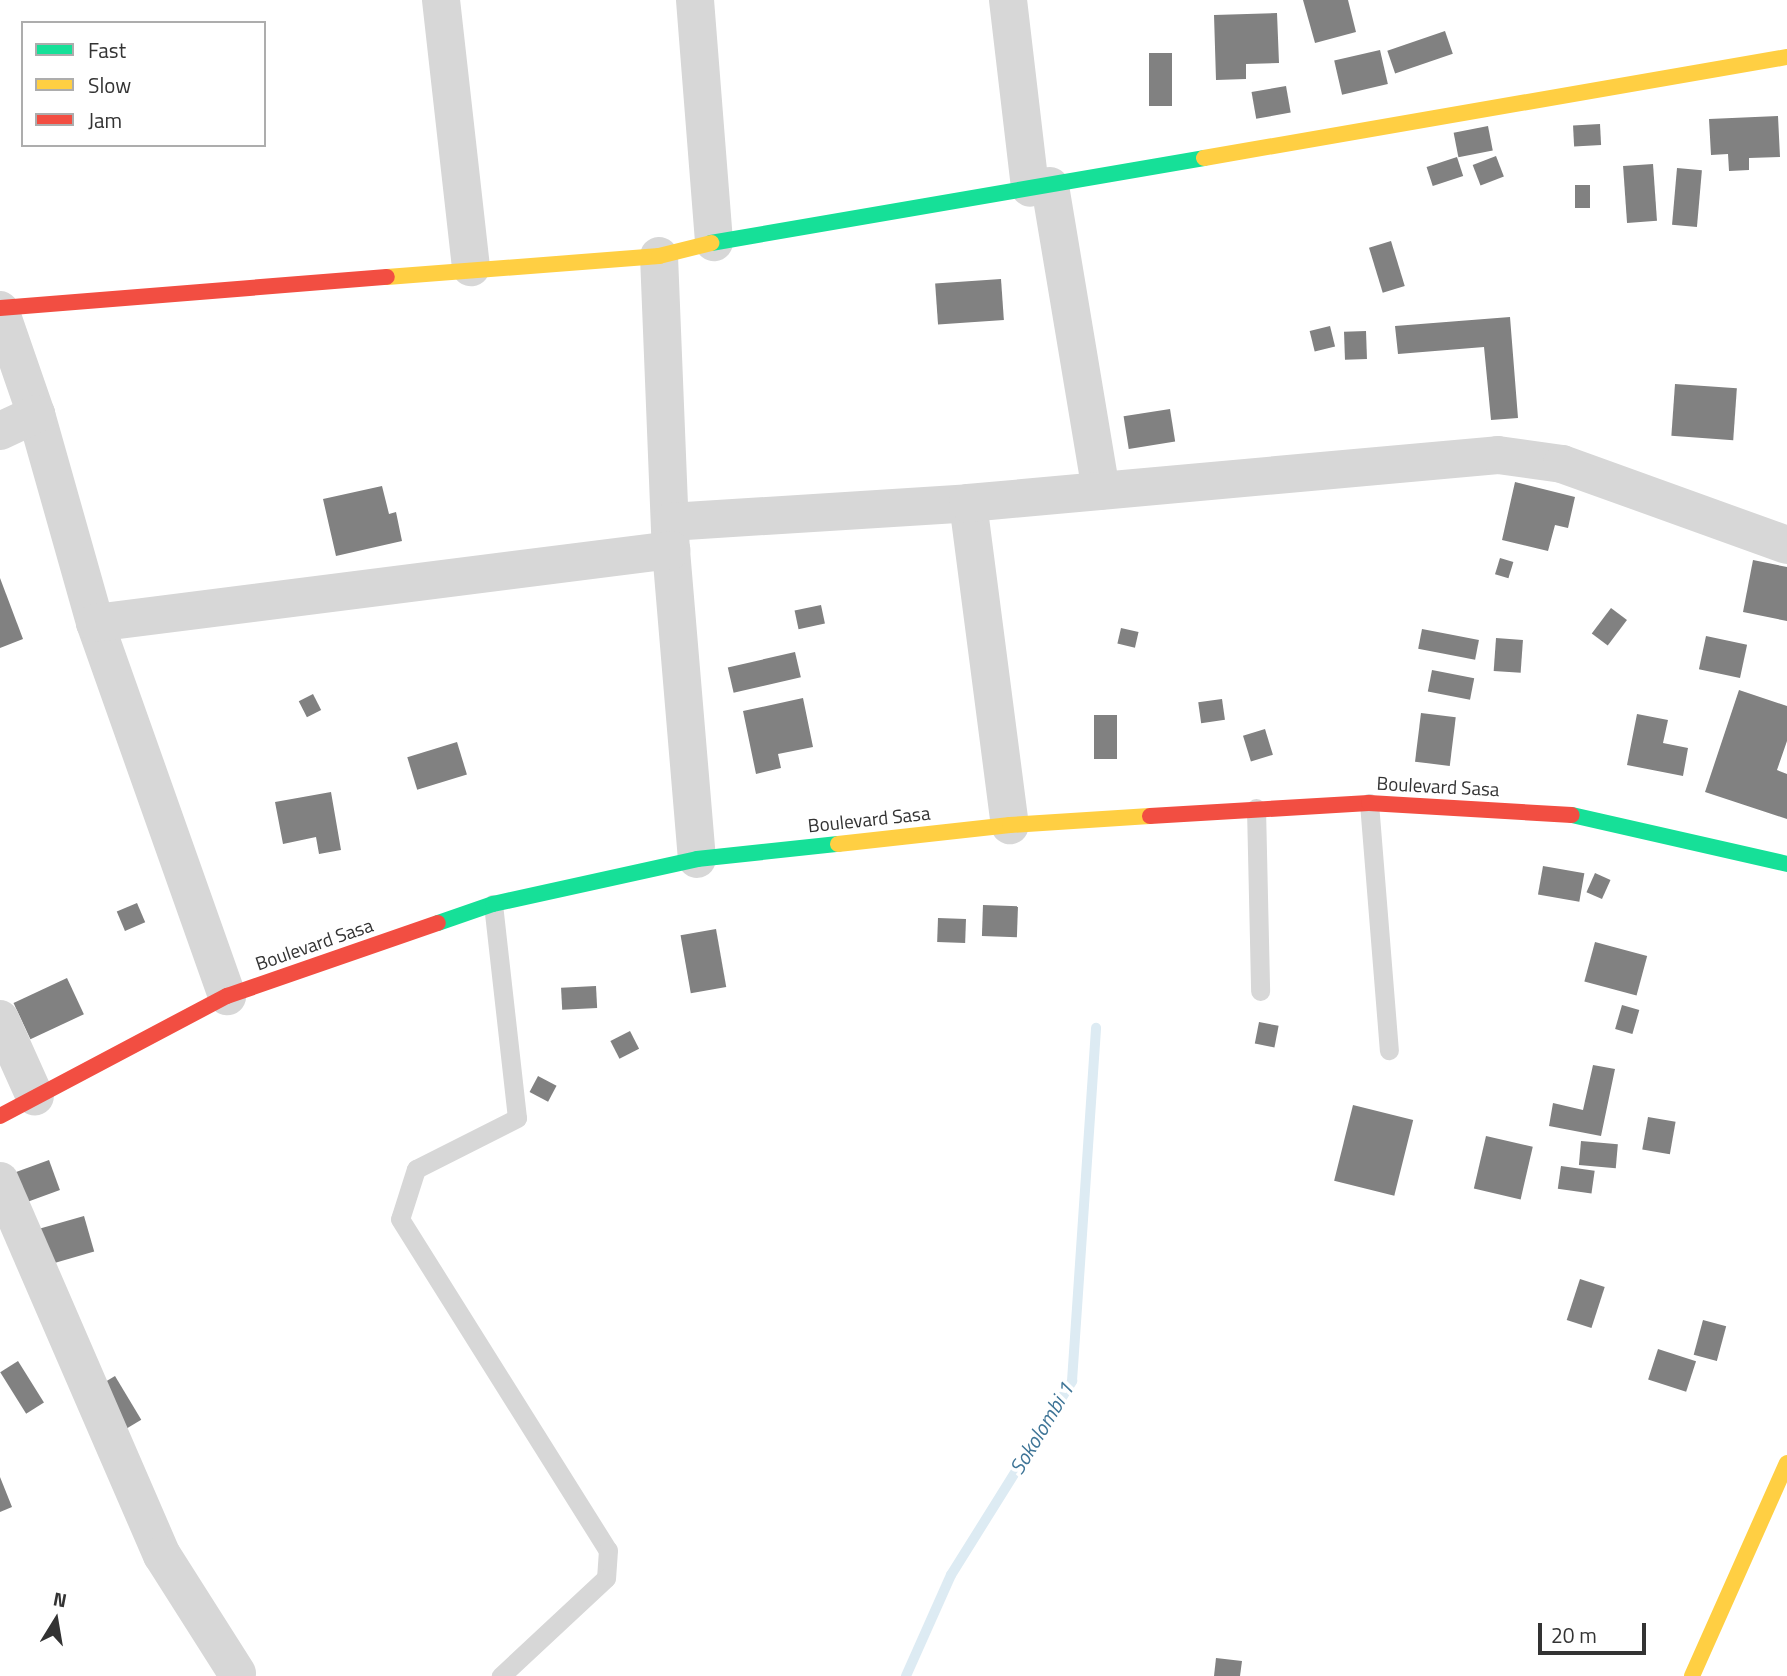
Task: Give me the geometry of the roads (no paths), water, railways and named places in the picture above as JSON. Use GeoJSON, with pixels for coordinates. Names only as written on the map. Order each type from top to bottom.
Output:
{"type":"FeatureCollection","features":[{"type":"Feature","properties":{"kind":"street"},"geometry":{"type":"LineString","coordinates":[[441,0],[471,267]]}},
{"type":"Feature","properties":{"kind":"street"},"geometry":{"type":"LineString","coordinates":[[695,0],[714,242]]}},
{"type":"Feature","properties":{"kind":"street"},"geometry":{"type":"LineString","coordinates":[[1008,0],[1040,187],[1101,491]]}},
{"type":"Feature","properties":{"kind":"street"},"geometry":{"type":"LineString","coordinates":[[227,996],[95,623],[36,414],[0,309],[471,267],[659,256],[714,242],[1787,57]]}},
{"type":"Feature","properties":{"kind":"street"},"geometry":{"type":"LineString","coordinates":[[659,256],[670,536],[697,859]]}},
{"type":"Feature","properties":{"kind":"street"},"geometry":{"type":"LineString","coordinates":[[0,432],[36,414]]}},
{"type":"Feature","properties":{"kind":"street"},"geometry":{"type":"LineString","coordinates":[[95,623],[670,536],[968,503],[1498,455],[1562,464],[1787,545]]}},
{"type":"Feature","properties":{"kind":"street"},"geometry":{"type":"LineString","coordinates":[[968,503],[1010,825]]}},
{"type":"Feature","properties":{"kind":"street","name":"Boulevard Sasa"},"geometry":{"type":"LineString","coordinates":[[0,1116],[227,996],[493,904],[697,859],[1010,825],[1369,803],[1589,816],[1787,864]]}},
{"type":"Feature","properties":{"kind":"street"},"geometry":{"type":"LineString","coordinates":[[0,1019],[35,1097]]}},
{"type":"Feature","properties":{"kind":"street"},"geometry":{"type":"LineString","coordinates":[[0,1181],[162,1556],[237,1673]]}},
{"type":"Feature","properties":{"kind":"street"},"geometry":{"type":"LineString","coordinates":[[1692,1676],[1787,1463]]}},
{"type":"Feature","properties":{"kind":"lane"},"geometry":{"type":"LineString","coordinates":[[1369,803],[1389,1050]]}},
{"type":"Feature","properties":{"kind":"lane"},"geometry":{"type":"LineString","coordinates":[[1256,808],[1260,991]]}},
{"type":"Feature","properties":{"kind":"lane"},"geometry":{"type":"LineString","coordinates":[[493,904],[517,1118],[416,1170],[400,1219],[608,1550],[606,1578],[501,1676]]}},
{"type":"Feature","properties":{"kind":"waterway","name":"Sokolombi 1"},"geometry":{"type":"LineString","coordinates":[[906,1676],[951,1575],[1072,1381],[1096,1028]]}}]}
